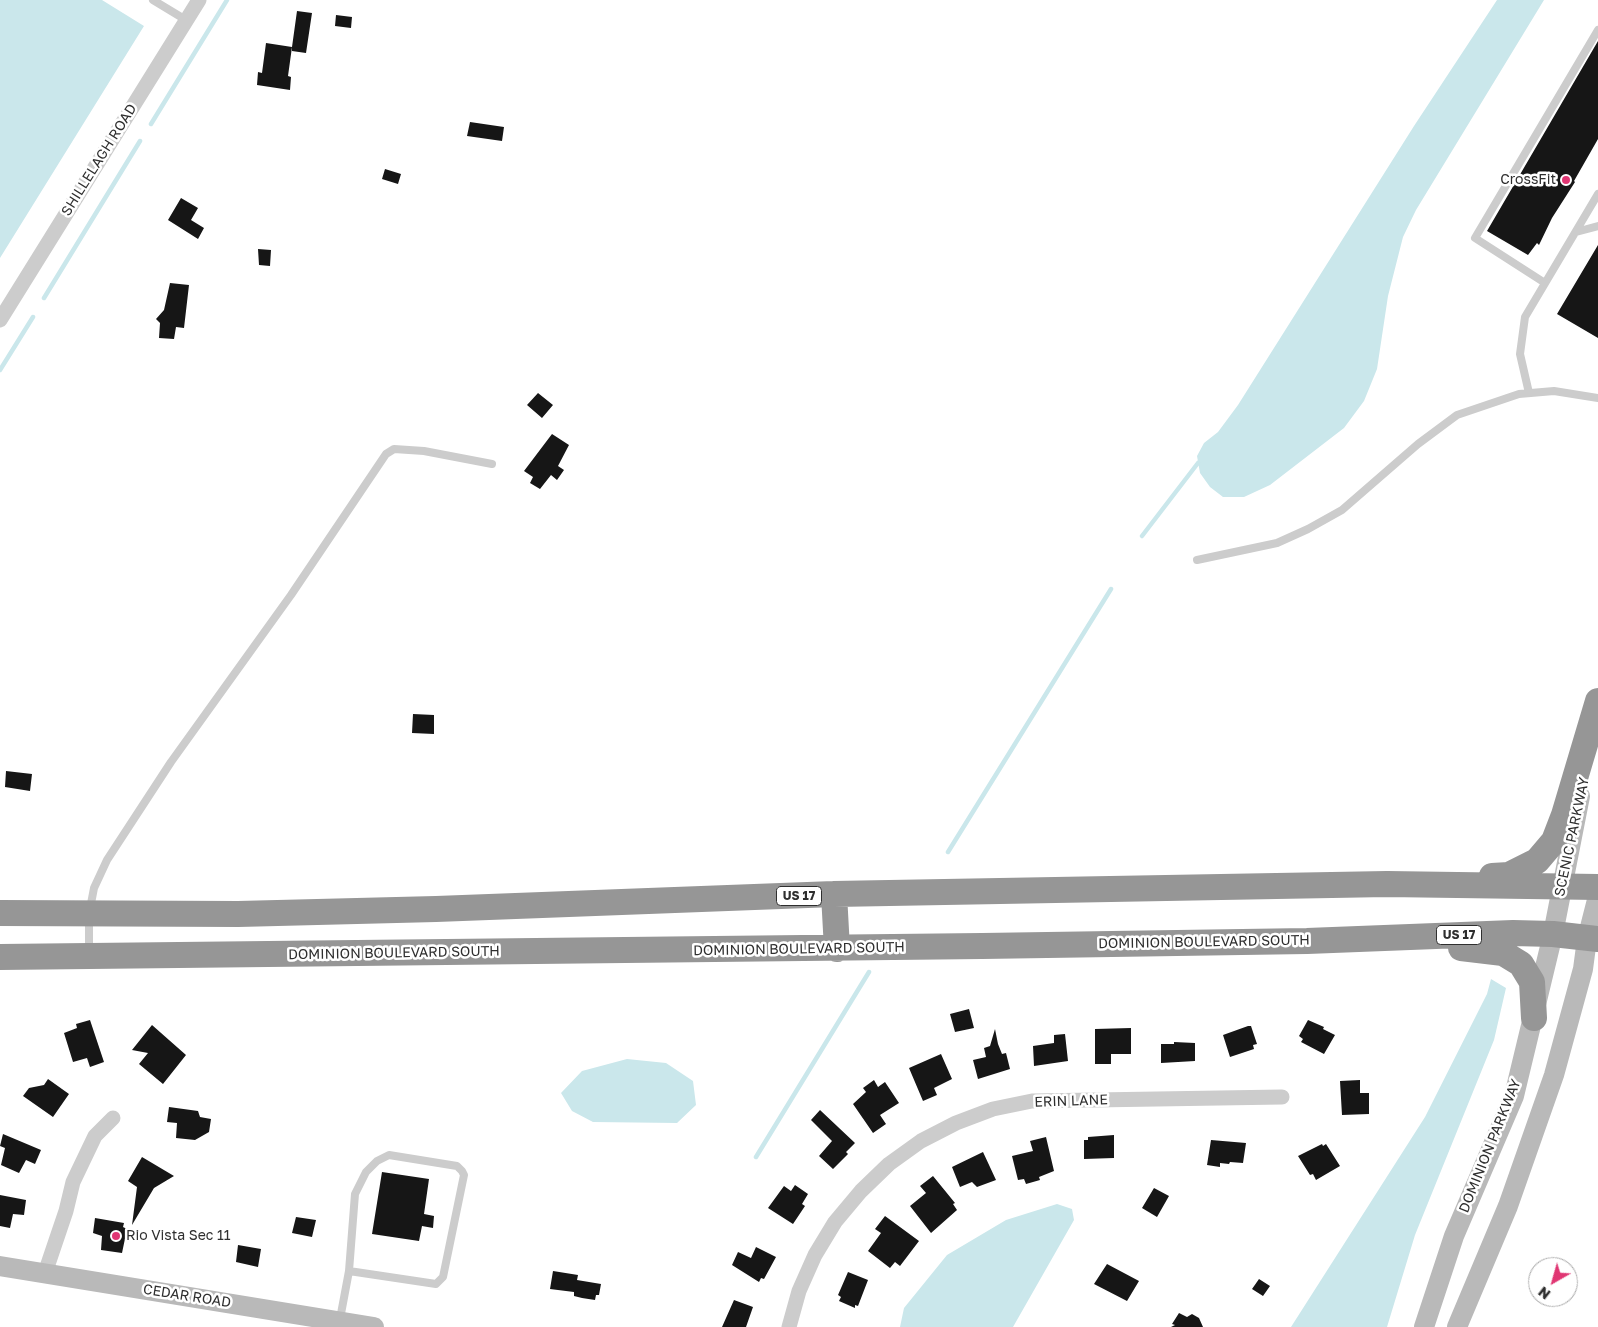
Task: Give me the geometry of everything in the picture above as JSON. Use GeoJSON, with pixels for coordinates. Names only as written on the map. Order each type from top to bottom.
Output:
{"type":"FeatureCollection","features":[{"type":"Feature","properties":{"kind":"highway"},"geometry":{"type":"LineString","coordinates":[[1421,884],[1509,874],[1537,861],[1554,841],[1564,815],[1598,701]]}},
{"type":"Feature","properties":{"kind":"highway","name":"US 17"},"geometry":{"type":"LineString","coordinates":[[0,913],[89,914],[436,909],[834,894],[1421,884],[1598,887]]}},
{"type":"Feature","properties":{"kind":"highway"},"geometry":{"type":"LineString","coordinates":[[834,894],[837,948]]}},
{"type":"Feature","properties":{"kind":"highway","name":"DOMINION BOULEVARD SOUTH"},"geometry":{"type":"LineString","coordinates":[[0,957],[837,948],[1553,934],[1592,939]]}},
{"type":"Feature","properties":{"kind":"highway"},"geometry":{"type":"LineString","coordinates":[[1366,938],[1503,953],[1521,964],[1532,982],[1534,1018]]}},
{"type":"Feature","properties":{"kind":"street","name":"SHILLELAGH ROAD"},"geometry":{"type":"LineString","coordinates":[[0,320],[199,0]]}},
{"type":"Feature","properties":{"kind":"street","name":"SCENIC PARKWAY"},"geometry":{"type":"LineString","coordinates":[[1553,934],[1598,711]]}},
{"type":"Feature","properties":{"kind":"street"},"geometry":{"type":"LineString","coordinates":[[1457,1327],[1508,1206],[1554,1075],[1592,939],[1598,896]]}},
{"type":"Feature","properties":{"kind":"street","name":"DOMINION PARKWAY"},"geometry":{"type":"LineString","coordinates":[[1424,1327],[1454,1236],[1514,1096],[1553,934]]}},
{"type":"Feature","properties":{"kind":"street","name":"ERIN LANE"},"geometry":{"type":"LineString","coordinates":[[789,1327],[799,1291],[815,1256],[842,1214],[861,1191],[889,1164],[921,1141],[956,1123],[994,1109],[1032,1101],[1282,1097]]}},
{"type":"Feature","properties":{"kind":"street"},"geometry":{"type":"LineString","coordinates":[[46,1273],[66,1211],[73,1182],[95,1136],[112,1118]]}},
{"type":"Feature","properties":{"kind":"street","name":"CEDAR ROAD"},"geometry":{"type":"LineString","coordinates":[[0,1266],[374,1327]]}},
{"type":"Feature","properties":{"kind":"lane"},"geometry":{"type":"LineString","coordinates":[[153,0],[186,20]]}},
{"type":"Feature","properties":{"kind":"lane"},"geometry":{"type":"LineString","coordinates":[[1545,283],[1474,238],[1598,30]]}},
{"type":"Feature","properties":{"kind":"lane"},"geometry":{"type":"LineString","coordinates":[[1529,393],[1520,354],[1525,317],[1598,194]]}},
{"type":"Feature","properties":{"kind":"lane"},"geometry":{"type":"LineString","coordinates":[[1576,232],[1598,226]]}},
{"type":"Feature","properties":{"kind":"lane"},"geometry":{"type":"LineString","coordinates":[[1197,560],[1277,543],[1308,529],[1342,510],[1418,444],[1457,415],[1519,394],[1554,391],[1598,398]]}},
{"type":"Feature","properties":{"kind":"lane"},"geometry":{"type":"LineString","coordinates":[[89,955],[89,914],[94,888],[107,860],[171,762],[291,595],[386,454],[394,449],[424,451],[492,464]]}},
{"type":"Feature","properties":{"kind":"lane"},"geometry":{"type":"LineString","coordinates":[[340,1322],[349,1271],[355,1194],[366,1172],[377,1161],[389,1155],[457,1166],[462,1171],[464,1175],[443,1277],[436,1284],[349,1271]]}},
{"type":"Feature","properties":{"kind":"water"},"geometry":{"type":"Polygon","coordinates":[[[0,0],[102,0],[144,26],[0,258],[0,0]]]}},
{"type":"Feature","properties":{"kind":"water"},"geometry":{"type":"Polygon","coordinates":[[[1497,0],[1544,0],[1416,210],[1403,237],[1388,296],[1377,369],[1364,401],[1344,428],[1270,485],[1244,497],[1223,497],[1210,487],[1200,473],[1197,456],[1204,443],[1218,432],[1238,405],[1414,126],[1497,0]]]}},
{"type":"Feature","properties":{"kind":"water"},"geometry":{"type":"Polygon","coordinates":[[[1491,979],[1506,988],[1494,1040],[1415,1235],[1387,1327],[1291,1327],[1425,1117],[1487,994],[1491,979]]]}},
{"type":"Feature","properties":{"kind":"water"},"geometry":{"type":"Polygon","coordinates":[[[627,1059],[666,1063],[693,1081],[696,1105],[677,1123],[593,1122],[572,1111],[561,1093],[582,1071],[627,1059]]]}},
{"type":"Feature","properties":{"kind":"water"},"geometry":{"type":"Polygon","coordinates":[[[1057,1204],[1072,1209],[1074,1220],[1013,1327],[900,1327],[904,1308],[947,1255],[1006,1220],[1057,1204]]]}},
{"type":"Feature","properties":{"kind":"building"},"geometry":{"type":"Polygon","coordinates":[[[297,11],[312,13],[306,53],[292,51],[297,11]]]}},
{"type":"Feature","properties":{"kind":"building"},"geometry":{"type":"Polygon","coordinates":[[[336,15],[352,17],[351,28],[335,26],[336,15]]]}},
{"type":"Feature","properties":{"kind":"building"},"geometry":{"type":"Polygon","coordinates":[[[1598,41],[1598,139],[1575,182],[1552,218],[1539,245],[1537,243],[1528,255],[1487,231],[1598,41]]]}},
{"type":"Feature","properties":{"kind":"building"},"geometry":{"type":"Polygon","coordinates":[[[266,43],[292,47],[288,76],[291,77],[290,90],[257,85],[258,72],[262,73],[266,43]]]}},
{"type":"Feature","properties":{"kind":"building"},"geometry":{"type":"Polygon","coordinates":[[[470,122],[504,127],[502,141],[467,136],[470,122]]]}},
{"type":"Feature","properties":{"kind":"building"},"geometry":{"type":"Polygon","coordinates":[[[385,169],[401,174],[398,184],[382,179],[385,169]]]}},
{"type":"Feature","properties":{"kind":"building"},"geometry":{"type":"Polygon","coordinates":[[[181,198],[198,208],[191,220],[204,228],[198,239],[168,220],[181,198]]]}},
{"type":"Feature","properties":{"kind":"building"},"geometry":{"type":"Polygon","coordinates":[[[1598,245],[1598,338],[1557,314],[1598,245]]]}},
{"type":"Feature","properties":{"kind":"building"},"geometry":{"type":"Polygon","coordinates":[[[258,249],[271,250],[270,266],[259,265],[258,249]]]}},
{"type":"Feature","properties":{"kind":"building"},"geometry":{"type":"Polygon","coordinates":[[[170,283],[189,285],[184,328],[176,327],[174,339],[159,338],[160,323],[156,319],[164,310],[170,283]]]}},
{"type":"Feature","properties":{"kind":"building"},"geometry":{"type":"Polygon","coordinates":[[[538,393],[553,405],[542,418],[527,405],[538,393]]]}},
{"type":"Feature","properties":{"kind":"building"},"geometry":{"type":"Polygon","coordinates":[[[552,434],[569,445],[558,466],[564,470],[557,480],[551,475],[540,489],[530,483],[533,477],[524,471],[552,434]]]}},
{"type":"Feature","properties":{"kind":"building"},"geometry":{"type":"Polygon","coordinates":[[[413,714],[434,715],[434,734],[412,733],[413,714]]]}},
{"type":"Feature","properties":{"kind":"building"},"geometry":{"type":"Polygon","coordinates":[[[6,771],[32,774],[30,791],[5,787],[6,771]]]}},
{"type":"Feature","properties":{"kind":"building"},"geometry":{"type":"Polygon","coordinates":[[[969,1009],[974,1028],[955,1032],[950,1014],[969,1009]]]}},
{"type":"Feature","properties":{"kind":"building"},"geometry":{"type":"Polygon","coordinates":[[[90,1020],[104,1062],[90,1067],[87,1058],[73,1062],[64,1033],[77,1028],[76,1024],[90,1020]]]}},
{"type":"Feature","properties":{"kind":"building"},"geometry":{"type":"Polygon","coordinates":[[[1308,1020],[1324,1027],[1323,1029],[1335,1035],[1324,1054],[1301,1042],[1303,1039],[1299,1036],[1308,1020]]]}},
{"type":"Feature","properties":{"kind":"building"},"geometry":{"type":"Polygon","coordinates":[[[152,1025],[186,1055],[163,1084],[139,1064],[148,1053],[132,1050],[152,1025]]]}},
{"type":"Feature","properties":{"kind":"building"},"geometry":{"type":"Polygon","coordinates":[[[1251,1026],[1257,1044],[1253,1045],[1254,1049],[1230,1057],[1223,1035],[1251,1026]]]}},
{"type":"Feature","properties":{"kind":"building"},"geometry":{"type":"Polygon","coordinates":[[[1131,1028],[1131,1054],[1111,1054],[1111,1064],[1095,1064],[1095,1029],[1131,1028]]]}},
{"type":"Feature","properties":{"kind":"building"},"geometry":{"type":"Polygon","coordinates":[[[995,1029],[998,1044],[1002,1054],[1006,1053],[1010,1069],[978,1079],[973,1060],[986,1057],[984,1048],[990,1046],[995,1029]]]}},
{"type":"Feature","properties":{"kind":"building"},"geometry":{"type":"Polygon","coordinates":[[[1065,1034],[1068,1061],[1034,1066],[1033,1046],[1054,1043],[1054,1035],[1065,1034]]]}},
{"type":"Feature","properties":{"kind":"building"},"geometry":{"type":"Polygon","coordinates":[[[1174,1042],[1195,1043],[1195,1061],[1161,1063],[1161,1044],[1174,1044],[1174,1042]]]}},
{"type":"Feature","properties":{"kind":"building"},"geometry":{"type":"Polygon","coordinates":[[[941,1054],[952,1079],[934,1088],[937,1095],[923,1101],[909,1068],[941,1054]]]}},
{"type":"Feature","properties":{"kind":"building"},"geometry":{"type":"Polygon","coordinates":[[[48,1079],[69,1094],[53,1117],[23,1096],[29,1088],[44,1085],[48,1079]]]}},
{"type":"Feature","properties":{"kind":"building"},"geometry":{"type":"Polygon","coordinates":[[[874,1080],[878,1087],[885,1082],[899,1103],[880,1115],[886,1124],[873,1133],[853,1104],[866,1092],[863,1088],[874,1080]]]}},
{"type":"Feature","properties":{"kind":"building"},"geometry":{"type":"Polygon","coordinates":[[[1360,1080],[1360,1093],[1369,1093],[1369,1114],[1342,1115],[1340,1081],[1360,1080]]]}},
{"type":"Feature","properties":{"kind":"building"},"geometry":{"type":"Polygon","coordinates":[[[169,1107],[198,1111],[200,1117],[211,1119],[209,1132],[195,1140],[176,1138],[177,1123],[167,1122],[169,1107]]]}},
{"type":"Feature","properties":{"kind":"building"},"geometry":{"type":"Polygon","coordinates":[[[820,1110],[855,1143],[846,1152],[848,1154],[833,1169],[819,1156],[832,1141],[811,1120],[820,1110]]]}},
{"type":"Feature","properties":{"kind":"building"},"geometry":{"type":"Polygon","coordinates":[[[3,1134],[41,1150],[35,1164],[26,1160],[19,1173],[1,1165],[5,1148],[0,1146],[3,1134]]]}},
{"type":"Feature","properties":{"kind":"building"},"geometry":{"type":"Polygon","coordinates":[[[1114,1135],[1114,1158],[1084,1159],[1084,1140],[1088,1140],[1088,1137],[1114,1135]]]}},
{"type":"Feature","properties":{"kind":"building"},"geometry":{"type":"Polygon","coordinates":[[[1046,1137],[1054,1171],[1039,1177],[1040,1180],[1026,1184],[1024,1179],[1018,1180],[1012,1156],[1033,1151],[1030,1141],[1046,1137]]]}},
{"type":"Feature","properties":{"kind":"building"},"geometry":{"type":"Polygon","coordinates":[[[1211,1140],[1246,1143],[1243,1163],[1220,1163],[1220,1167],[1207,1165],[1211,1140]]]}},
{"type":"Feature","properties":{"kind":"building"},"geometry":{"type":"Polygon","coordinates":[[[1322,1144],[1323,1146],[1326,1144],[1340,1166],[1316,1180],[1313,1174],[1310,1175],[1298,1156],[1322,1144]]]}},
{"type":"Feature","properties":{"kind":"building"},"geometry":{"type":"Polygon","coordinates":[[[983,1152],[996,1180],[977,1187],[972,1182],[960,1187],[952,1167],[983,1152]]]}},
{"type":"Feature","properties":{"kind":"building"},"geometry":{"type":"Polygon","coordinates":[[[142,1157],[174,1176],[154,1188],[132,1225],[137,1187],[128,1181],[142,1157]]]}},
{"type":"Feature","properties":{"kind":"building"},"geometry":{"type":"Polygon","coordinates":[[[382,1172],[429,1179],[424,1214],[434,1216],[433,1228],[422,1226],[419,1241],[372,1234],[382,1172]]]}},
{"type":"Feature","properties":{"kind":"building"},"geometry":{"type":"Polygon","coordinates":[[[933,1176],[955,1203],[953,1204],[957,1210],[931,1233],[910,1206],[926,1193],[920,1186],[933,1176]]]}},
{"type":"Feature","properties":{"kind":"building"},"geometry":{"type":"Polygon","coordinates":[[[795,1185],[808,1194],[802,1204],[805,1206],[793,1224],[768,1208],[784,1186],[791,1191],[795,1185]]]}},
{"type":"Feature","properties":{"kind":"building"},"geometry":{"type":"Polygon","coordinates":[[[1154,1188],[1169,1196],[1157,1217],[1142,1208],[1154,1188]]]}},
{"type":"Feature","properties":{"kind":"building"},"geometry":{"type":"Polygon","coordinates":[[[0,1195],[26,1200],[24,1215],[13,1214],[10,1228],[0,1226],[0,1195]]]}},
{"type":"Feature","properties":{"kind":"building"},"geometry":{"type":"Polygon","coordinates":[[[885,1216],[919,1241],[900,1266],[895,1262],[890,1268],[868,1251],[881,1233],[875,1229],[885,1216]]]}},
{"type":"Feature","properties":{"kind":"building"},"geometry":{"type":"Polygon","coordinates":[[[296,1217],[316,1220],[312,1237],[292,1233],[296,1217]]]}},
{"type":"Feature","properties":{"kind":"building","name":"Rio Vista Sec 11"},"geometry":{"type":"Polygon","coordinates":[[[95,1218],[124,1223],[123,1227],[127,1229],[122,1253],[101,1250],[102,1236],[93,1233],[95,1218]]]}},
{"type":"Feature","properties":{"kind":"building"},"geometry":{"type":"Polygon","coordinates":[[[238,1245],[261,1249],[258,1267],[236,1262],[238,1245]]]}},
{"type":"Feature","properties":{"kind":"building"},"geometry":{"type":"Polygon","coordinates":[[[756,1247],[776,1257],[764,1279],[761,1278],[759,1282],[732,1265],[738,1252],[751,1258],[756,1247]]]}},
{"type":"Feature","properties":{"kind":"building"},"geometry":{"type":"Polygon","coordinates":[[[1107,1264],[1139,1281],[1127,1301],[1094,1284],[1107,1264]]]}},
{"type":"Feature","properties":{"kind":"building"},"geometry":{"type":"Polygon","coordinates":[[[553,1271],[578,1275],[577,1280],[601,1284],[599,1295],[596,1295],[595,1300],[574,1296],[574,1292],[550,1289],[553,1271]]]}},
{"type":"Feature","properties":{"kind":"building"},"geometry":{"type":"Polygon","coordinates":[[[848,1272],[868,1280],[858,1306],[855,1305],[855,1308],[839,1301],[841,1297],[838,1295],[848,1272]]]}},
{"type":"Feature","properties":{"kind":"building"},"geometry":{"type":"Polygon","coordinates":[[[1259,1279],[1270,1286],[1263,1296],[1252,1289],[1259,1279]]]}},
{"type":"Feature","properties":{"kind":"building"},"geometry":{"type":"Polygon","coordinates":[[[734,1300],[753,1307],[746,1327],[722,1327],[734,1300]]]}},
{"type":"Feature","properties":{"kind":"building"},"geometry":{"type":"Polygon","coordinates":[[[1179,1313],[1187,1317],[1192,1314],[1199,1318],[1203,1327],[1171,1327],[1175,1325],[1172,1324],[1179,1313]]]}},
{"type":"Feature","properties":{"kind":"waterway"},"geometry":{"type":"LineString","coordinates":[[151,124],[227,0]]}},
{"type":"Feature","properties":{"kind":"waterway"},"geometry":{"type":"LineString","coordinates":[[44,298],[140,141]]}},
{"type":"Feature","properties":{"kind":"waterway"},"geometry":{"type":"LineString","coordinates":[[0,370],[33,317]]}},
{"type":"Feature","properties":{"kind":"waterway"},"geometry":{"type":"LineString","coordinates":[[1142,536],[1198,463]]}},
{"type":"Feature","properties":{"kind":"waterway"},"geometry":{"type":"LineString","coordinates":[[948,852],[1111,589]]}},
{"type":"Feature","properties":{"kind":"waterway"},"geometry":{"type":"LineString","coordinates":[[756,1157],[869,972]]}},
{"type":"Feature","properties":{"kind":"place","name":"CrossFit"},"geometry":{"type":"Point","coordinates":[1566,180]}},
{"type":"Feature","properties":{"kind":"place","name":"Rio Vista Sec 11"},"geometry":{"type":"Point","coordinates":[116,1236]}}]}
